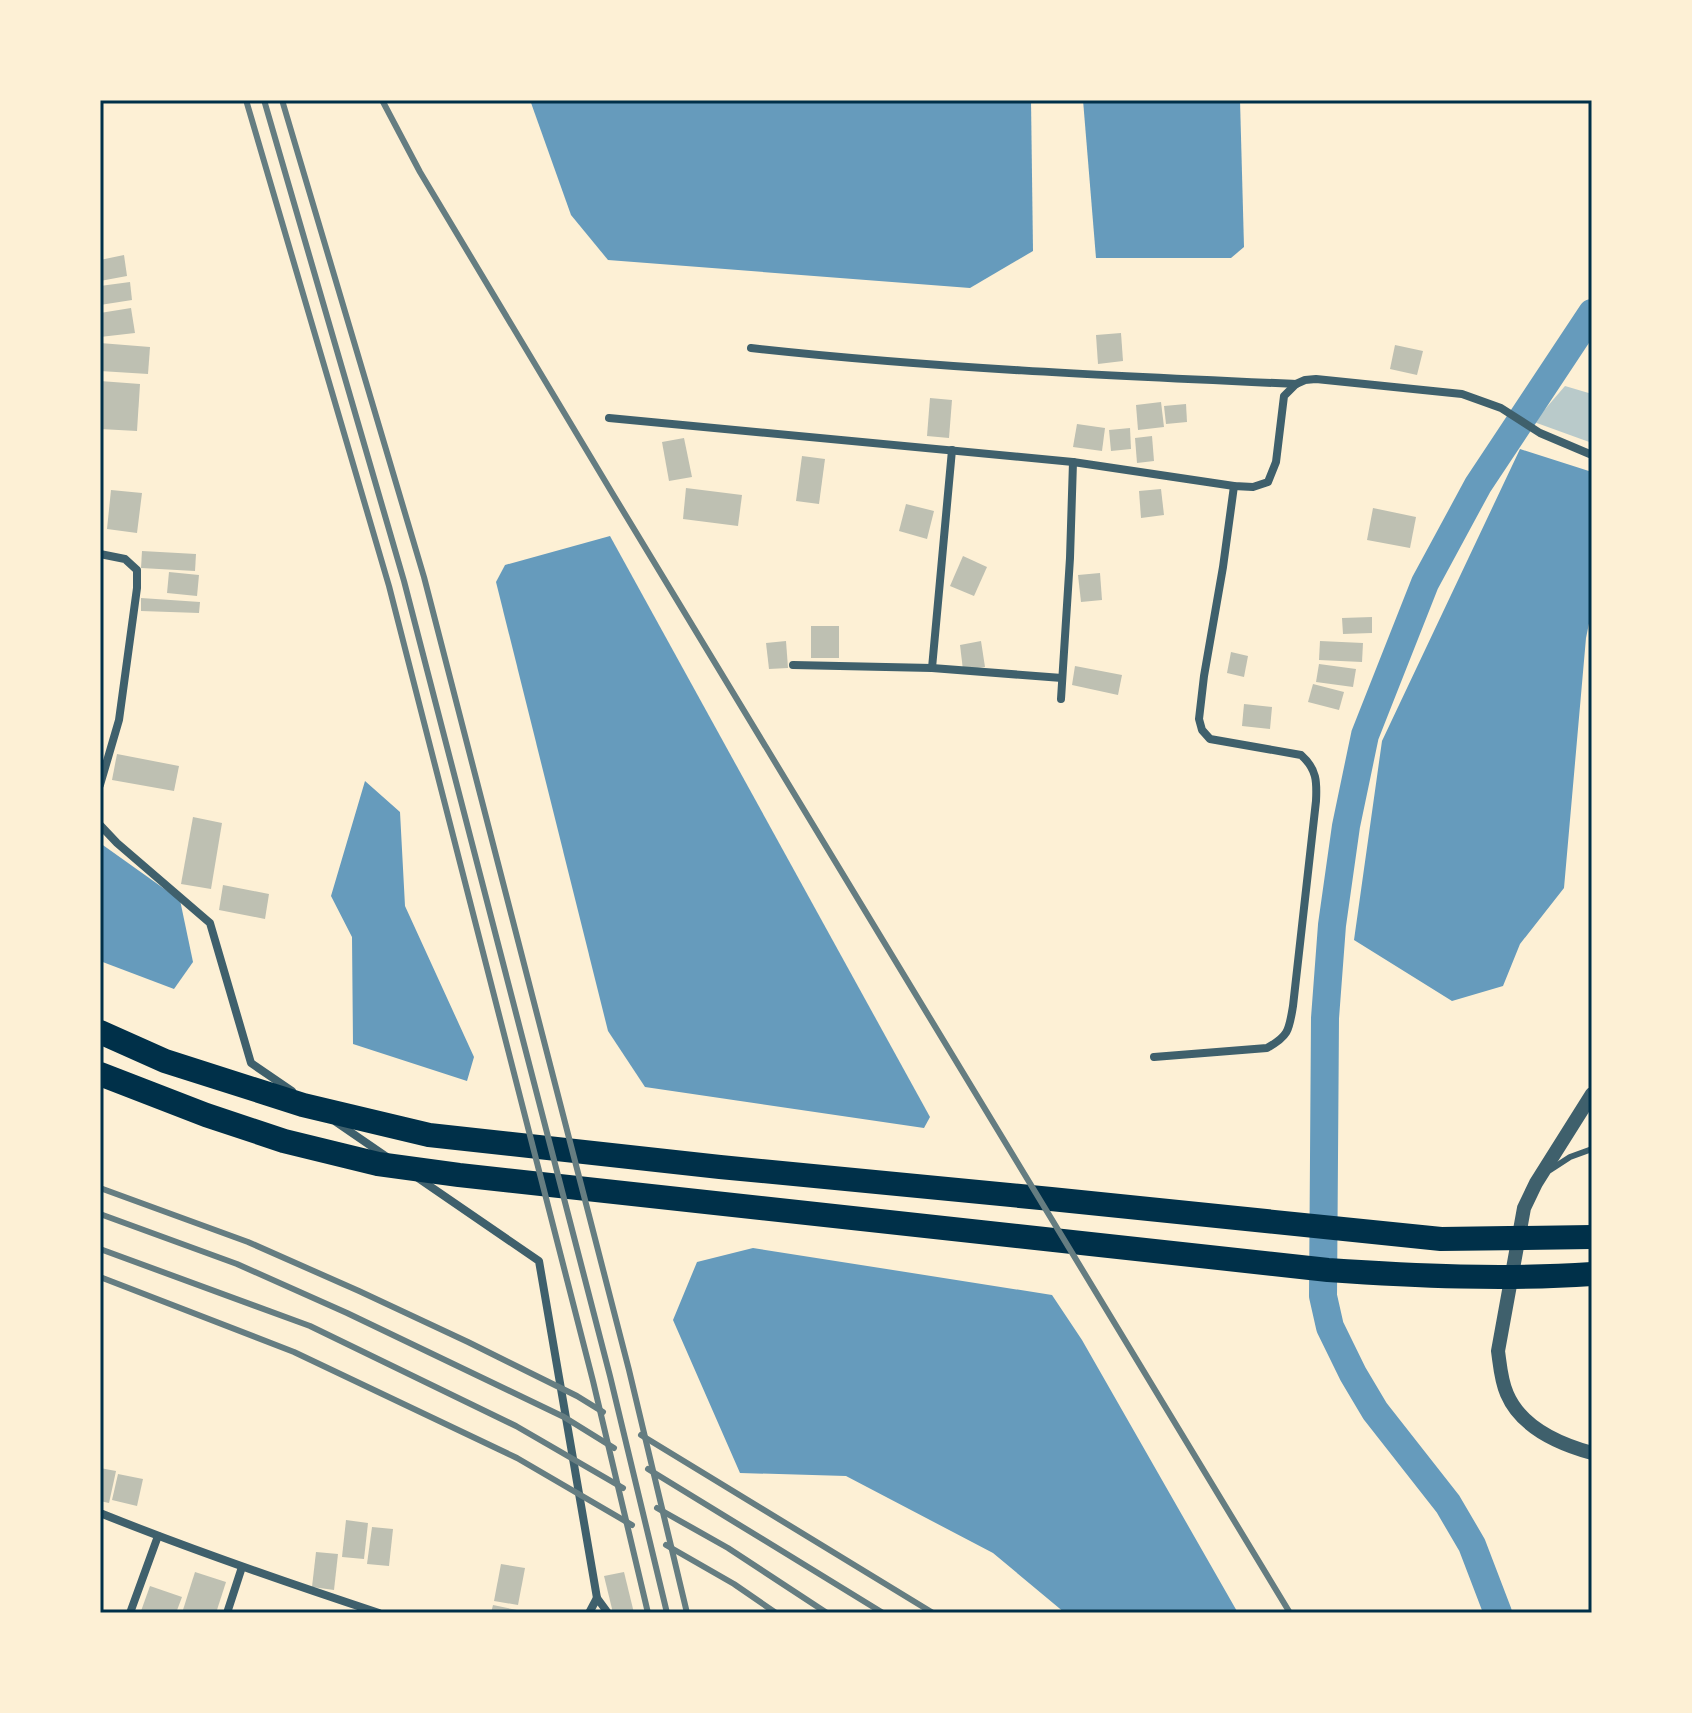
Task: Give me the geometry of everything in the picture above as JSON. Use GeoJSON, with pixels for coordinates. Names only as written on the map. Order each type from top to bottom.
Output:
{"type":"FeatureCollection","features":[{"type":"Feature","properties":{"kind":"highway"},"geometry":{"type":"LineString","coordinates":[[100,1032],[165,1061],[303,1105],[429,1135],[1441,1239],[1592,1237]]}},
{"type":"Feature","properties":{"kind":"highway"},"geometry":{"type":"LineString","coordinates":[[100,1074],[284,1141],[405,1168],[1328,1270],[1420,1276],[1540,1278],[1592,1274]]}},
{"type":"Feature","properties":{"kind":"street"},"geometry":{"type":"LineString","coordinates":[[751,348],[829,357],[1296,384]]}},
{"type":"Feature","properties":{"kind":"street"},"geometry":{"type":"LineString","coordinates":[[609,418],[1073,462],[1253,487],[1268,482],[1276,462],[1284,396],[1296,384],[1316,379],[1462,394],[1501,408],[1540,433],[1592,455]]}},
{"type":"Feature","properties":{"kind":"street"},"geometry":{"type":"LineString","coordinates":[[932,668],[952,450]]}},
{"type":"Feature","properties":{"kind":"street"},"geometry":{"type":"LineString","coordinates":[[1061,699],[1073,462]]}},
{"type":"Feature","properties":{"kind":"street"},"geometry":{"type":"LineString","coordinates":[[1154,1057],[1267,1048],[1289,1031],[1293,1006],[1317,777],[1310,763],[1301,755],[1210,739],[1202,730],[1199,719],[1234,486]]}},
{"type":"Feature","properties":{"kind":"street"},"geometry":{"type":"LineString","coordinates":[[100,554],[125,559],[137,570],[119,720],[100,785]]}},
{"type":"Feature","properties":{"kind":"street"},"geometry":{"type":"LineString","coordinates":[[793,665],[932,668],[1062,678]]}},
{"type":"Feature","properties":{"kind":"street"},"geometry":{"type":"LineString","coordinates":[[100,825],[210,923],[251,1063],[539,1261],[597,1598],[608,1613]]}},
{"type":"Feature","properties":{"kind":"street"},"geometry":{"type":"LineString","coordinates":[[1592,1094],[1536,1183],[1524,1208],[1498,1351],[1507,1394],[1519,1415],[1541,1432],[1571,1448],[1592,1453]]}},
{"type":"Feature","properties":{"kind":"street"},"geometry":{"type":"LineString","coordinates":[[100,1513],[242,1567],[379,1613]]}},
{"type":"Feature","properties":{"kind":"street"},"geometry":{"type":"LineString","coordinates":[[130,1613],[158,1536]]}},
{"type":"Feature","properties":{"kind":"street"},"geometry":{"type":"LineString","coordinates":[[227,1613],[242,1567]]}},
{"type":"Feature","properties":{"kind":"street"},"geometry":{"type":"LineString","coordinates":[[589,1613],[597,1598]]}},
{"type":"Feature","properties":{"kind":"lane"},"geometry":{"type":"LineString","coordinates":[[1536,1183],[1555,1166],[1592,1149]]}},
{"type":"Feature","properties":{"kind":"shaded area"},"geometry":{"type":"Polygon","coordinates":[[[1565,386],[1592,394],[1592,443],[1534,422],[1565,386]]]}},
{"type":"Feature","properties":{"kind":"water"},"geometry":{"type":"Polygon","coordinates":[[[530,100],[1031,100],[1033,251],[970,288],[608,260],[571,215],[530,100]]]}},
{"type":"Feature","properties":{"kind":"water"},"geometry":{"type":"Polygon","coordinates":[[[1083,100],[1240,100],[1244,247],[1231,258],[1096,258],[1083,100]]]}},
{"type":"Feature","properties":{"kind":"water"},"geometry":{"type":"Polygon","coordinates":[[[1520,449],[1592,472],[1592,609],[1586,638],[1564,888],[1520,944],[1503,986],[1452,1001],[1354,940],[1382,741],[1520,449]]]}},
{"type":"Feature","properties":{"kind":"water"},"geometry":{"type":"Polygon","coordinates":[[[610,536],[930,1117],[924,1128],[645,1087],[608,1031],[496,582],[505,565],[610,536]]]}},
{"type":"Feature","properties":{"kind":"water"},"geometry":{"type":"Polygon","coordinates":[[[365,781],[400,812],[405,906],[474,1057],[467,1081],[353,1044],[352,937],[331,896],[365,781]]]}},
{"type":"Feature","properties":{"kind":"water"},"geometry":{"type":"Polygon","coordinates":[[[100,843],[180,900],[193,962],[174,989],[100,961],[100,843]]]}},
{"type":"Feature","properties":{"kind":"water"},"geometry":{"type":"Polygon","coordinates":[[[753,1248],[1052,1295],[1082,1340],[1238,1613],[1065,1613],[993,1553],[846,1476],[740,1473],[673,1320],[697,1262],[753,1248]]]}},
{"type":"Feature","properties":{"kind":"building"},"geometry":{"type":"Polygon","coordinates":[[[124,255],[127,276],[100,281],[100,260],[124,255]]]}},
{"type":"Feature","properties":{"kind":"building"},"geometry":{"type":"Polygon","coordinates":[[[130,282],[132,300],[100,305],[100,286],[130,282]]]}},
{"type":"Feature","properties":{"kind":"building"},"geometry":{"type":"Polygon","coordinates":[[[131,308],[135,333],[100,337],[100,313],[131,308]]]}},
{"type":"Feature","properties":{"kind":"building"},"geometry":{"type":"Polygon","coordinates":[[[1121,333],[1123,361],[1098,364],[1096,335],[1121,333]]]}},
{"type":"Feature","properties":{"kind":"building"},"geometry":{"type":"Polygon","coordinates":[[[100,343],[150,347],[148,374],[100,371],[100,343]]]}},
{"type":"Feature","properties":{"kind":"building"},"geometry":{"type":"Polygon","coordinates":[[[1395,345],[1423,351],[1417,375],[1390,369],[1395,345]]]}},
{"type":"Feature","properties":{"kind":"building"},"geometry":{"type":"Polygon","coordinates":[[[100,381],[140,384],[137,431],[100,429],[100,381]]]}},
{"type":"Feature","properties":{"kind":"building"},"geometry":{"type":"Polygon","coordinates":[[[930,398],[952,400],[949,438],[927,436],[930,398]]]}},
{"type":"Feature","properties":{"kind":"building"},"geometry":{"type":"Polygon","coordinates":[[[1161,402],[1164,427],[1138,430],[1136,405],[1161,402]]]}},
{"type":"Feature","properties":{"kind":"building"},"geometry":{"type":"Polygon","coordinates":[[[1186,404],[1187,422],[1166,424],[1164,406],[1186,404]]]}},
{"type":"Feature","properties":{"kind":"building"},"geometry":{"type":"Polygon","coordinates":[[[1077,424],[1105,428],[1102,451],[1073,447],[1077,424]]]}},
{"type":"Feature","properties":{"kind":"building"},"geometry":{"type":"Polygon","coordinates":[[[1130,428],[1131,449],[1111,451],[1109,430],[1130,428]]]}},
{"type":"Feature","properties":{"kind":"building"},"geometry":{"type":"Polygon","coordinates":[[[1152,436],[1154,461],[1137,463],[1135,438],[1152,436]]]}},
{"type":"Feature","properties":{"kind":"building"},"geometry":{"type":"Polygon","coordinates":[[[684,438],[692,477],[669,481],[662,442],[684,438]]]}},
{"type":"Feature","properties":{"kind":"building"},"geometry":{"type":"Polygon","coordinates":[[[802,456],[825,459],[819,504],[796,501],[802,456]]]}},
{"type":"Feature","properties":{"kind":"building"},"geometry":{"type":"Polygon","coordinates":[[[686,488],[742,495],[738,526],[683,519],[686,488]]]}},
{"type":"Feature","properties":{"kind":"building"},"geometry":{"type":"Polygon","coordinates":[[[1161,489],[1164,515],[1141,518],[1139,491],[1161,489]]]}},
{"type":"Feature","properties":{"kind":"building"},"geometry":{"type":"Polygon","coordinates":[[[111,490],[142,493],[137,533],[107,529],[111,490]]]}},
{"type":"Feature","properties":{"kind":"building"},"geometry":{"type":"Polygon","coordinates":[[[906,504],[934,511],[927,539],[899,531],[906,504]]]}},
{"type":"Feature","properties":{"kind":"building"},"geometry":{"type":"Polygon","coordinates":[[[1373,508],[1416,517],[1410,548],[1367,540],[1373,508]]]}},
{"type":"Feature","properties":{"kind":"building"},"geometry":{"type":"Polygon","coordinates":[[[142,551],[196,554],[195,571],[141,568],[142,551]]]}},
{"type":"Feature","properties":{"kind":"building"},"geometry":{"type":"Polygon","coordinates":[[[963,556],[987,567],[974,596],[950,586],[963,556]]]}},
{"type":"Feature","properties":{"kind":"building"},"geometry":{"type":"Polygon","coordinates":[[[169,572],[199,575],[197,596],[167,593],[169,572]]]}},
{"type":"Feature","properties":{"kind":"building"},"geometry":{"type":"Polygon","coordinates":[[[1100,573],[1102,600],[1081,602],[1078,575],[1100,573]]]}},
{"type":"Feature","properties":{"kind":"building"},"geometry":{"type":"Polygon","coordinates":[[[141,598],[200,602],[199,613],[141,611],[141,598]]]}},
{"type":"Feature","properties":{"kind":"building"},"geometry":{"type":"Polygon","coordinates":[[[1372,617],[1372,633],[1343,634],[1342,618],[1372,617]]]}},
{"type":"Feature","properties":{"kind":"building"},"geometry":{"type":"Polygon","coordinates":[[[811,626],[839,626],[839,658],[811,658],[811,626]]]}},
{"type":"Feature","properties":{"kind":"building"},"geometry":{"type":"Polygon","coordinates":[[[786,641],[788,668],[769,669],[766,643],[786,641]]]}},
{"type":"Feature","properties":{"kind":"building"},"geometry":{"type":"Polygon","coordinates":[[[981,641],[985,667],[963,670],[960,645],[981,641]]]}},
{"type":"Feature","properties":{"kind":"building"},"geometry":{"type":"Polygon","coordinates":[[[1320,641],[1363,643],[1362,662],[1319,660],[1320,641]]]}},
{"type":"Feature","properties":{"kind":"building"},"geometry":{"type":"Polygon","coordinates":[[[1231,652],[1248,656],[1244,677],[1227,673],[1231,652]]]}},
{"type":"Feature","properties":{"kind":"building"},"geometry":{"type":"Polygon","coordinates":[[[1319,664],[1356,669],[1353,687],[1316,682],[1319,664]]]}},
{"type":"Feature","properties":{"kind":"building"},"geometry":{"type":"Polygon","coordinates":[[[1075,666],[1122,675],[1118,695],[1072,685],[1075,666]]]}},
{"type":"Feature","properties":{"kind":"building"},"geometry":{"type":"Polygon","coordinates":[[[1313,684],[1344,692],[1339,710],[1308,702],[1313,684]]]}},
{"type":"Feature","properties":{"kind":"building"},"geometry":{"type":"Polygon","coordinates":[[[1244,704],[1272,707],[1270,729],[1242,726],[1244,704]]]}},
{"type":"Feature","properties":{"kind":"building"},"geometry":{"type":"Polygon","coordinates":[[[117,754],[179,766],[174,791],[112,780],[117,754]]]}},
{"type":"Feature","properties":{"kind":"building"},"geometry":{"type":"Polygon","coordinates":[[[193,817],[222,823],[211,889],[181,884],[193,817]]]}},
{"type":"Feature","properties":{"kind":"building"},"geometry":{"type":"Polygon","coordinates":[[[223,885],[269,894],[265,919],[219,910],[223,885]]]}},
{"type":"Feature","properties":{"kind":"building"},"geometry":{"type":"Polygon","coordinates":[[[100,1468],[116,1471],[109,1503],[100,1501],[100,1468]]]}},
{"type":"Feature","properties":{"kind":"building"},"geometry":{"type":"Polygon","coordinates":[[[118,1474],[143,1479],[137,1506],[112,1500],[118,1474]]]}},
{"type":"Feature","properties":{"kind":"building"},"geometry":{"type":"Polygon","coordinates":[[[346,1520],[368,1523],[364,1559],[342,1557],[346,1520]]]}},
{"type":"Feature","properties":{"kind":"building"},"geometry":{"type":"Polygon","coordinates":[[[372,1527],[393,1529],[389,1566],[367,1564],[372,1527]]]}},
{"type":"Feature","properties":{"kind":"building"},"geometry":{"type":"Polygon","coordinates":[[[316,1552],[338,1554],[334,1590],[312,1587],[316,1552]]]}},
{"type":"Feature","properties":{"kind":"building"},"geometry":{"type":"Polygon","coordinates":[[[501,1564],[525,1568],[518,1605],[494,1601],[501,1564]]]}},
{"type":"Feature","properties":{"kind":"building"},"geometry":{"type":"Polygon","coordinates":[[[195,1572],[226,1582],[216,1613],[182,1613],[195,1572]]]}},
{"type":"Feature","properties":{"kind":"building"},"geometry":{"type":"Polygon","coordinates":[[[624,1572],[634,1613],[613,1613],[604,1576],[624,1572]]]}},
{"type":"Feature","properties":{"kind":"building"},"geometry":{"type":"Polygon","coordinates":[[[150,1586],[182,1597],[176,1613],[141,1611],[150,1586]]]}},
{"type":"Feature","properties":{"kind":"building"},"geometry":{"type":"Polygon","coordinates":[[[493,1605],[517,1610],[516,1613],[491,1613],[493,1605]]]}},
{"type":"Feature","properties":{"kind":"waterway"},"geometry":{"type":"LineString","coordinates":[[1498,1613],[1472,1545],[1448,1504],[1375,1411],[1330,1327],[1323,1296],[1325,1018],[1332,925],[1346,826],[1365,735],[1425,583],[1478,485],[1592,313]]}},
{"type":"Feature","properties":{"kind":"railway"},"geometry":{"type":"LineString","coordinates":[[246,100],[389,586],[593,1381],[648,1613]]}},
{"type":"Feature","properties":{"kind":"railway"},"geometry":{"type":"LineString","coordinates":[[264,100],[404,581],[610,1376],[667,1613]]}},
{"type":"Feature","properties":{"kind":"railway"},"geometry":{"type":"LineString","coordinates":[[282,100],[424,577],[629,1370],[687,1613]]}},
{"type":"Feature","properties":{"kind":"railway"},"geometry":{"type":"LineString","coordinates":[[382,100],[420,172],[614,496],[1290,1613]]}},
{"type":"Feature","properties":{"kind":"railway"},"geometry":{"type":"LineString","coordinates":[[100,1188],[248,1242],[359,1291],[577,1396],[603,1412]]}},
{"type":"Feature","properties":{"kind":"railway"},"geometry":{"type":"LineString","coordinates":[[100,1214],[237,1264],[347,1313],[564,1417],[614,1448]]}},
{"type":"Feature","properties":{"kind":"railway"},"geometry":{"type":"LineString","coordinates":[[100,1249],[310,1326],[516,1426],[623,1488]]}},
{"type":"Feature","properties":{"kind":"railway"},"geometry":{"type":"LineString","coordinates":[[100,1277],[294,1352],[517,1458],[632,1525]]}},
{"type":"Feature","properties":{"kind":"railway"},"geometry":{"type":"LineString","coordinates":[[641,1435],[933,1613]]}},
{"type":"Feature","properties":{"kind":"railway"},"geometry":{"type":"LineString","coordinates":[[648,1469],[883,1613]]}},
{"type":"Feature","properties":{"kind":"railway"},"geometry":{"type":"LineString","coordinates":[[657,1508],[728,1548],[827,1613]]}},
{"type":"Feature","properties":{"kind":"railway"},"geometry":{"type":"LineString","coordinates":[[666,1545],[734,1584],[776,1613]]}}]}
